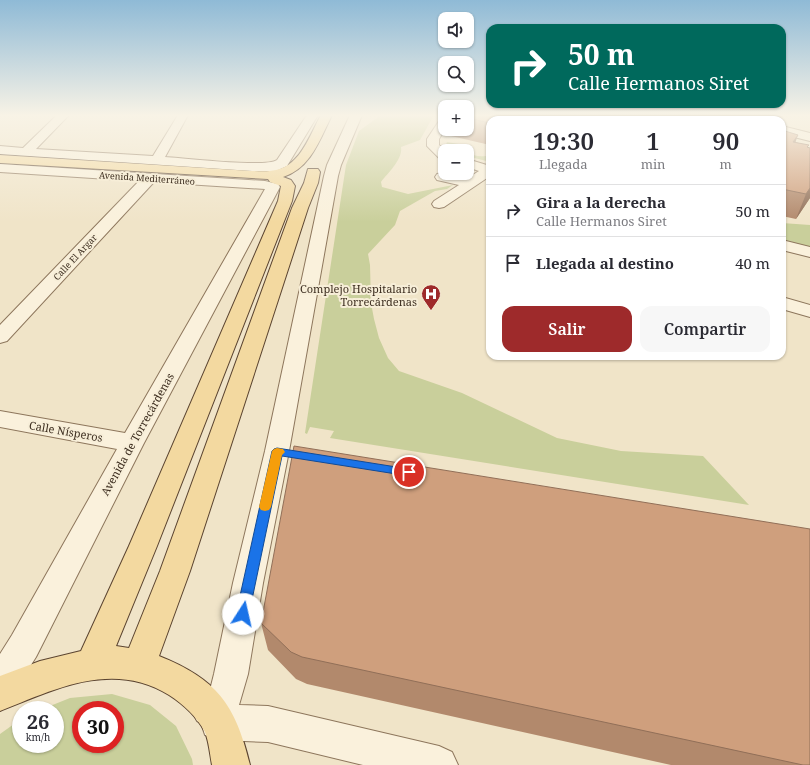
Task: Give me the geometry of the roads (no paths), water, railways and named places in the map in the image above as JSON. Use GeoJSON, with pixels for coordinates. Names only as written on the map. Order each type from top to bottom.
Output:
{"type":"FeatureCollection","features":[{"type":"Feature","properties":{"kind":"main road"},"geometry":{"type":"LineString","coordinates":[[139,666],[176,571],[300,208],[311,183],[317,151]]}},
{"type":"Feature","properties":{"kind":"main road"},"geometry":{"type":"LineString","coordinates":[[0,159],[294,187],[313,168]]}},
{"type":"Feature","properties":{"kind":"main road"},"geometry":{"type":"LineString","coordinates":[[92,665],[267,242],[270,175],[285,172],[295,165],[313,168]]}},
{"type":"Feature","properties":{"kind":"main road"},"geometry":{"type":"LineString","coordinates":[[270,185],[313,168]]}},
{"type":"Feature","properties":{"kind":"main road"},"geometry":{"type":"LineString","coordinates":[[0,694],[42,677],[92,665],[108,662],[139,666],[165,675],[183,684],[214,715],[227,747],[231,765]]}},
{"type":"Feature","properties":{"kind":"street"},"geometry":{"type":"LineString","coordinates":[[9,151],[252,167],[276,167],[282,163],[290,151]]}},
{"type":"Feature","properties":{"kind":"street"},"geometry":{"type":"LineString","coordinates":[[157,160],[162,151]]}},
{"type":"Feature","properties":{"kind":"street"},"geometry":{"type":"LineString","coordinates":[[340,151],[334,165],[313,168],[314,258],[289,453],[248,583],[231,674],[225,697],[214,715],[268,724],[439,765]]}},
{"type":"Feature","properties":{"kind":"street"},"geometry":{"type":"LineString","coordinates":[[474,165],[486,169]]}},
{"type":"Feature","properties":{"kind":"street","name":"Avenida Mediterráneo"},"geometry":{"type":"LineString","coordinates":[[0,168],[270,185]]}},
{"type":"Feature","properties":{"kind":"street"},"geometry":{"type":"LineString","coordinates":[[439,204],[486,173]]}},
{"type":"Feature","properties":{"kind":"street","name":"Calle El Argar"},"geometry":{"type":"LineString","coordinates":[[0,337],[150,178]]}},
{"type":"Feature","properties":{"kind":"street"},"geometry":{"type":"LineString","coordinates":[[456,180],[471,183]]}},
{"type":"Feature","properties":{"kind":"street","name":"Avenida de Torrecárdenas"},"geometry":{"type":"LineString","coordinates":[[0,683],[24,646],[132,442],[273,187],[270,185]]}},
{"type":"Feature","properties":{"kind":"street"},"geometry":{"type":"LineString","coordinates":[[786,246],[810,252]]}},
{"type":"Feature","properties":{"kind":"street"},"geometry":{"type":"LineString","coordinates":[[786,304],[810,311]]}},
{"type":"Feature","properties":{"kind":"street","name":"Calle Nísperos"},"geometry":{"type":"LineString","coordinates":[[0,419],[132,442]]}},
{"type":"Feature","properties":{"kind":"place","name":"Complejo Hospitalario Torrecárdenas"},"geometry":{"type":"Point","coordinates":[431,311]}}]}
